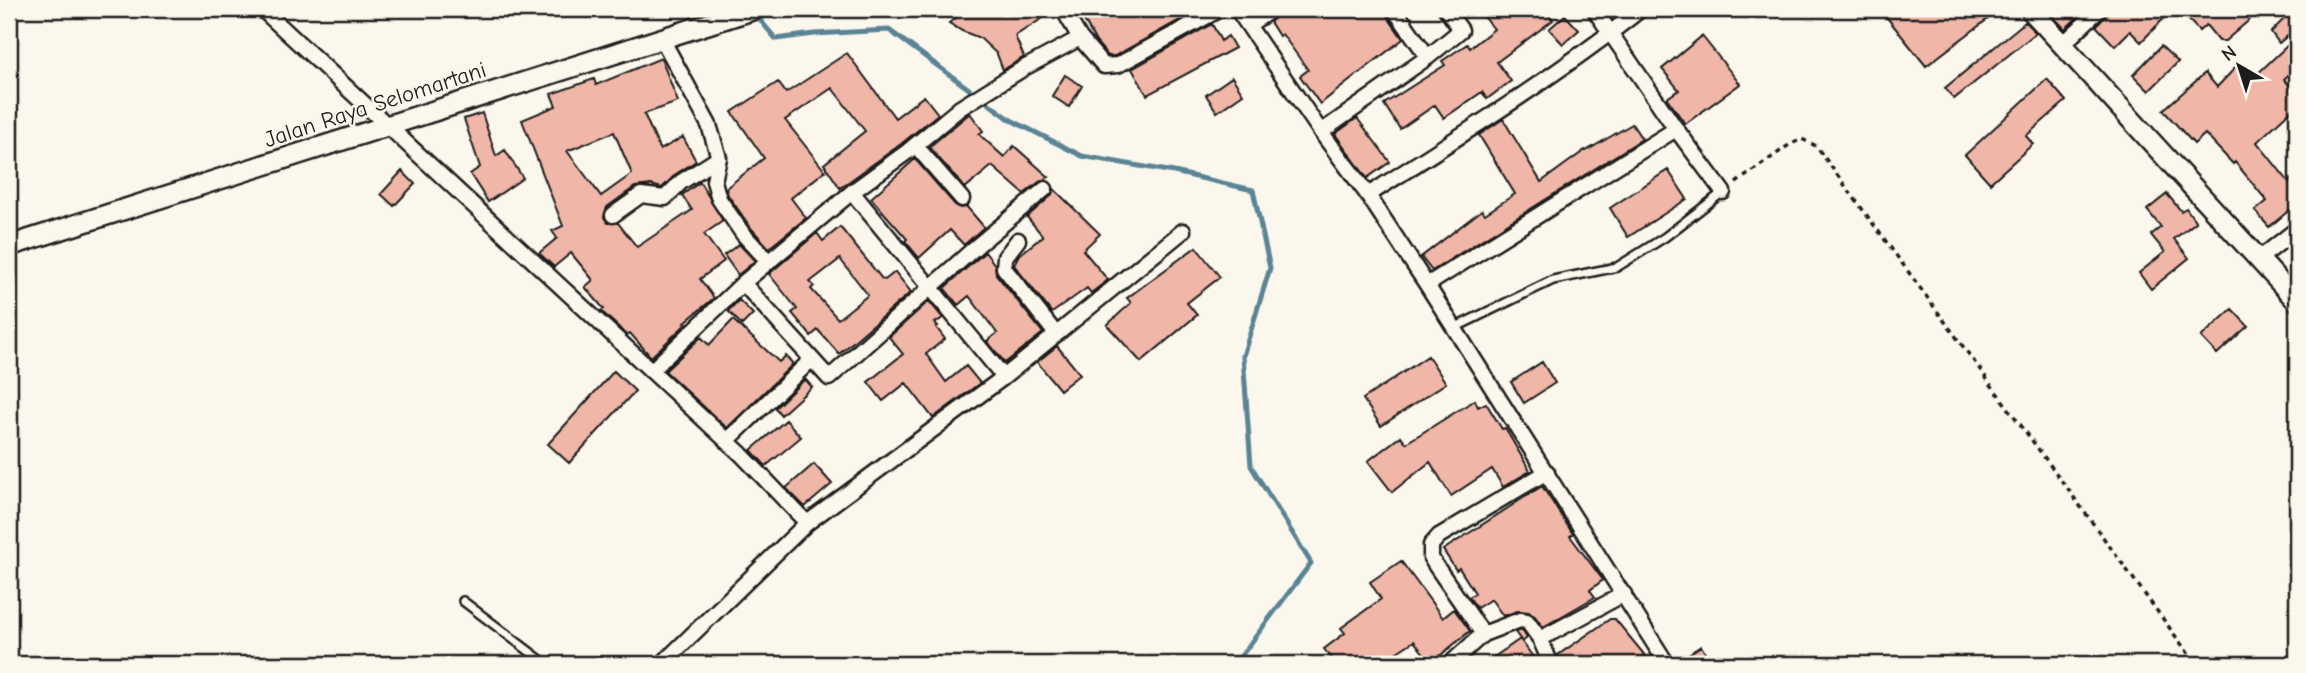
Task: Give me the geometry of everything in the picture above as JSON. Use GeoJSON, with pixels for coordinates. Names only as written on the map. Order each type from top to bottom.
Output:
{"type":"FeatureCollection","features":[{"type":"Feature","properties":{"kind":"main road","name":"Jalan Raya Selomartani"},"geometry":{"type":"LineString","coordinates":[[9,246],[755,9]]}},
{"type":"Feature","properties":{"kind":"main road"},"geometry":{"type":"LineString","coordinates":[[2030,9],[2297,301]]}},
{"type":"Feature","properties":{"kind":"street"},"geometry":{"type":"LineString","coordinates":[[262,9],[390,125],[727,441],[807,523]]}},
{"type":"Feature","properties":{"kind":"street"},"geometry":{"type":"LineString","coordinates":[[1063,9],[1080,38],[1104,66],[1118,65],[1220,9]]}},
{"type":"Feature","properties":{"kind":"street"},"geometry":{"type":"LineString","coordinates":[[1237,9],[1321,132],[1368,195],[1667,664]]}},
{"type":"Feature","properties":{"kind":"street"},"geometry":{"type":"LineString","coordinates":[[1248,26],[1273,9]]}},
{"type":"Feature","properties":{"kind":"street"},"geometry":{"type":"LineString","coordinates":[[1394,9],[1428,57]]}},
{"type":"Feature","properties":{"kind":"street"},"geometry":{"type":"LineString","coordinates":[[1321,132],[1428,57],[1461,30],[1446,9]]}},
{"type":"Feature","properties":{"kind":"street"},"geometry":{"type":"LineString","coordinates":[[1594,9],[1676,129],[1723,192]]}},
{"type":"Feature","properties":{"kind":"street"},"geometry":{"type":"LineString","coordinates":[[1368,195],[1480,123],[1611,33],[1641,9]]}},
{"type":"Feature","properties":{"kind":"street"},"geometry":{"type":"LineString","coordinates":[[2062,44],[2100,9]]}},
{"type":"Feature","properties":{"kind":"street"},"geometry":{"type":"LineString","coordinates":[[651,370],[743,283],[852,192],[960,108],[989,88],[1080,38]]}},
{"type":"Feature","properties":{"kind":"street"},"geometry":{"type":"LineString","coordinates":[[662,39],[709,125],[719,158],[714,181],[719,199],[743,234],[768,262]]}},
{"type":"Feature","properties":{"kind":"street"},"geometry":{"type":"LineString","coordinates":[[1427,285],[1676,129]]}},
{"type":"Feature","properties":{"kind":"street"},"geometry":{"type":"LineString","coordinates":[[915,145],[962,199]]}},
{"type":"Feature","properties":{"kind":"street"},"geometry":{"type":"LineString","coordinates":[[614,215],[641,195],[665,198],[681,182],[719,158]]}},
{"type":"Feature","properties":{"kind":"street"},"geometry":{"type":"LineString","coordinates":[[743,283],[829,378],[1045,189]]}},
{"type":"Feature","properties":{"kind":"street"},"geometry":{"type":"LineString","coordinates":[[852,192],[1004,377]]}},
{"type":"Feature","properties":{"kind":"street"},"geometry":{"type":"LineString","coordinates":[[2259,258],[2297,229]]}},
{"type":"Feature","properties":{"kind":"street"},"geometry":{"type":"LineString","coordinates":[[662,664],[807,523],[1004,377],[1183,231]]}},
{"type":"Feature","properties":{"kind":"street"},"geometry":{"type":"LineString","coordinates":[[1018,240],[1005,257],[1004,268],[1056,334]]}},
{"type":"Feature","properties":{"kind":"street"},"geometry":{"type":"LineString","coordinates":[[727,441],[812,359]]}},
{"type":"Feature","properties":{"kind":"street"},"geometry":{"type":"LineString","coordinates":[[1483,635],[1431,558],[1431,545],[1439,536],[1547,472]]}},
{"type":"Feature","properties":{"kind":"street"},"geometry":{"type":"LineString","coordinates":[[1540,639],[1624,594]]}},
{"type":"Feature","properties":{"kind":"street"},"geometry":{"type":"LineString","coordinates":[[1450,664],[1483,635],[1524,619],[1540,639],[1551,664]]}},
{"type":"Feature","properties":{"kind":"lane"},"geometry":{"type":"LineString","coordinates":[[1453,328],[1553,279],[1617,267],[1665,237],[1723,192]]}},
{"type":"Feature","properties":{"kind":"lane"},"geometry":{"type":"LineString","coordinates":[[463,601],[546,664]]}},
{"type":"Feature","properties":{"kind":"path"},"geometry":{"type":"LineString","coordinates":[[1723,192],[1789,145],[1802,139],[1816,146],[2196,664]]}},
{"type":"Feature","properties":{"kind":"building"},"geometry":{"type":"Polygon","coordinates":[[[950,9],[1054,11],[1015,36],[1024,57],[1003,70],[997,54],[980,38],[949,23],[956,18],[950,9]]]}},
{"type":"Feature","properties":{"kind":"building"},"geometry":{"type":"Polygon","coordinates":[[[1078,9],[1200,9],[1115,56],[1108,56],[1096,42],[1078,9]]]}},
{"type":"Feature","properties":{"kind":"building"},"geometry":{"type":"Polygon","coordinates":[[[1285,9],[1382,9],[1403,39],[1320,104],[1300,76],[1308,70],[1270,22],[1285,9]]]}},
{"type":"Feature","properties":{"kind":"building"},"geometry":{"type":"Polygon","coordinates":[[[1478,9],[1545,9],[1553,20],[1497,62],[1511,81],[1487,99],[1482,92],[1444,118],[1435,105],[1400,129],[1384,104],[1445,65],[1442,61],[1467,44],[1470,48],[1494,29],[1478,9]]]}},
{"type":"Feature","properties":{"kind":"building"},"geometry":{"type":"Polygon","coordinates":[[[1880,9],[2001,9],[1926,66],[1880,9]]]}},
{"type":"Feature","properties":{"kind":"building"},"geometry":{"type":"Polygon","coordinates":[[[2046,9],[2086,9],[2065,29],[2046,9]]]}},
{"type":"Feature","properties":{"kind":"building"},"geometry":{"type":"Polygon","coordinates":[[[2109,9],[2173,9],[2141,42],[2130,31],[2115,46],[2096,26],[2109,9]]]}},
{"type":"Feature","properties":{"kind":"building"},"geometry":{"type":"Polygon","coordinates":[[[2179,9],[2262,9],[2225,41],[2219,41],[2206,25],[2199,31],[2179,9]]]}},
{"type":"Feature","properties":{"kind":"building"},"geometry":{"type":"Polygon","coordinates":[[[2297,9],[2297,28],[2279,43],[2271,32],[2297,9]]]}},
{"type":"Feature","properties":{"kind":"building"},"geometry":{"type":"Polygon","coordinates":[[[1565,15],[1579,30],[1563,44],[1549,29],[1565,15]]]}},
{"type":"Feature","properties":{"kind":"building"},"geometry":{"type":"Polygon","coordinates":[[[2025,22],[2036,33],[1954,99],[1945,88],[2025,22]]]}},
{"type":"Feature","properties":{"kind":"building"},"geometry":{"type":"Polygon","coordinates":[[[1212,24],[1221,41],[1228,36],[1235,48],[1147,95],[1132,69],[1212,24]]]}},
{"type":"Feature","properties":{"kind":"building"},"geometry":{"type":"Polygon","coordinates":[[[1702,36],[1740,84],[1685,124],[1667,98],[1679,90],[1662,69],[1702,36]]]}},
{"type":"Feature","properties":{"kind":"building"},"geometry":{"type":"Polygon","coordinates":[[[2289,44],[2297,53],[2297,67],[2284,79],[2297,94],[2297,105],[2257,142],[2289,182],[2297,175],[2297,204],[2269,227],[2255,211],[2267,201],[2235,162],[2233,164],[2205,134],[2194,144],[2163,110],[2205,73],[2217,87],[2237,66],[2252,79],[2289,44]]]}},
{"type":"Feature","properties":{"kind":"building"},"geometry":{"type":"Polygon","coordinates":[[[2161,46],[2178,62],[2149,91],[2133,75],[2161,46]]]}},
{"type":"Feature","properties":{"kind":"building"},"geometry":{"type":"Polygon","coordinates":[[[847,53],[895,118],[924,96],[938,114],[840,188],[824,164],[865,131],[832,88],[785,120],[825,171],[791,198],[806,218],[769,248],[751,228],[726,188],[764,158],[732,112],[778,82],[786,93],[847,53]]]}},
{"type":"Feature","properties":{"kind":"building"},"geometry":{"type":"Polygon","coordinates":[[[661,58],[678,102],[644,114],[660,150],[683,137],[696,161],[676,174],[662,188],[651,185],[635,187],[607,207],[604,217],[608,223],[618,223],[637,247],[692,210],[682,195],[700,182],[723,221],[704,234],[724,261],[700,279],[714,298],[685,322],[687,323],[651,357],[630,333],[627,335],[601,311],[604,309],[585,287],[593,280],[571,253],[554,267],[539,253],[557,238],[552,231],[563,226],[522,120],[556,106],[551,94],[594,79],[596,85],[661,58]],[[614,132],[567,151],[601,196],[632,174],[614,132]]]}},
{"type":"Feature","properties":{"kind":"building"},"geometry":{"type":"Polygon","coordinates":[[[1065,75],[1082,86],[1069,107],[1052,96],[1065,75]]]}},
{"type":"Feature","properties":{"kind":"building"},"geometry":{"type":"Polygon","coordinates":[[[1232,77],[1243,94],[1217,112],[1206,95],[1232,77]]]}},
{"type":"Feature","properties":{"kind":"building"},"geometry":{"type":"Polygon","coordinates":[[[2047,79],[2066,101],[2026,136],[2033,144],[1990,183],[1965,155],[2047,79]]]}},
{"type":"Feature","properties":{"kind":"building"},"geometry":{"type":"Polygon","coordinates":[[[482,113],[496,156],[505,150],[523,178],[488,202],[470,174],[480,167],[464,119],[482,113]]]}},
{"type":"Feature","properties":{"kind":"building"},"geometry":{"type":"Polygon","coordinates":[[[970,113],[983,131],[979,134],[1004,157],[1014,146],[1049,177],[1024,194],[992,166],[965,188],[929,147],[970,113]]]}},
{"type":"Feature","properties":{"kind":"building"},"geometry":{"type":"Polygon","coordinates":[[[1357,118],[1390,162],[1367,178],[1335,134],[1357,118]]]}},
{"type":"Feature","properties":{"kind":"building"},"geometry":{"type":"Polygon","coordinates":[[[1503,119],[1541,182],[1585,150],[1632,124],[1642,139],[1432,271],[1421,257],[1482,210],[1485,214],[1515,194],[1479,135],[1503,119]]]}},
{"type":"Feature","properties":{"kind":"building"},"geometry":{"type":"Polygon","coordinates":[[[915,159],[955,205],[960,208],[967,207],[984,227],[964,245],[950,230],[919,258],[905,241],[907,239],[871,198],[915,159]]]}},
{"type":"Feature","properties":{"kind":"building"},"geometry":{"type":"Polygon","coordinates":[[[1668,170],[1687,199],[1628,237],[1610,208],[1668,170]]]}},
{"type":"Feature","properties":{"kind":"building"},"geometry":{"type":"Polygon","coordinates":[[[402,171],[415,184],[394,206],[381,194],[402,171]]]}},
{"type":"Feature","properties":{"kind":"building"},"geometry":{"type":"Polygon","coordinates":[[[1054,189],[1100,234],[1083,250],[1108,280],[1091,293],[1087,288],[1052,313],[1014,265],[1018,256],[1043,236],[1027,217],[1051,196],[1054,189]]]}},
{"type":"Feature","properties":{"kind":"building"},"geometry":{"type":"Polygon","coordinates":[[[2167,194],[2181,211],[2186,208],[2196,222],[2174,239],[2189,258],[2151,289],[2139,273],[2165,252],[2151,235],[2161,227],[2147,210],[2167,194]]]}},
{"type":"Feature","properties":{"kind":"building"},"geometry":{"type":"Polygon","coordinates":[[[840,227],[882,279],[885,280],[895,272],[911,292],[839,354],[818,330],[811,336],[792,313],[797,309],[769,274],[817,233],[823,241],[840,227]],[[840,259],[810,282],[814,286],[811,289],[838,319],[868,295],[840,259]]]}},
{"type":"Feature","properties":{"kind":"building"},"geometry":{"type":"Polygon","coordinates":[[[739,244],[755,261],[738,275],[724,255],[739,244]]]}},
{"type":"Feature","properties":{"kind":"building"},"geometry":{"type":"Polygon","coordinates":[[[1196,247],[1220,277],[1187,303],[1197,315],[1141,362],[1107,325],[1131,303],[1127,298],[1196,247]]]}},
{"type":"Feature","properties":{"kind":"building"},"geometry":{"type":"Polygon","coordinates":[[[985,252],[995,265],[996,274],[1043,333],[1005,363],[987,341],[997,333],[969,296],[958,305],[944,288],[985,252]]]}},
{"type":"Feature","properties":{"kind":"building"},"geometry":{"type":"Polygon","coordinates":[[[739,300],[753,314],[742,325],[728,311],[739,300]]]}},
{"type":"Feature","properties":{"kind":"building"},"geometry":{"type":"Polygon","coordinates":[[[929,301],[943,318],[935,323],[945,339],[926,354],[946,382],[966,366],[980,383],[933,418],[906,383],[883,401],[868,382],[903,354],[889,337],[929,301]]]}},
{"type":"Feature","properties":{"kind":"building"},"geometry":{"type":"Polygon","coordinates":[[[2232,309],[2248,326],[2217,354],[2201,337],[2232,309]]]}},
{"type":"Feature","properties":{"kind":"building"},"geometry":{"type":"Polygon","coordinates":[[[733,320],[779,362],[786,356],[793,364],[727,428],[665,371],[701,337],[709,345],[733,320]]]}},
{"type":"Feature","properties":{"kind":"building"},"geometry":{"type":"Polygon","coordinates":[[[1057,346],[1080,374],[1060,390],[1037,362],[1057,346]]]}},
{"type":"Feature","properties":{"kind":"building"},"geometry":{"type":"Polygon","coordinates":[[[1428,356],[1446,383],[1381,426],[1363,399],[1428,356]]]}},
{"type":"Feature","properties":{"kind":"building"},"geometry":{"type":"Polygon","coordinates":[[[1542,362],[1555,383],[1524,403],[1511,382],[1542,362]]]}},
{"type":"Feature","properties":{"kind":"building"},"geometry":{"type":"Polygon","coordinates":[[[614,371],[635,391],[569,463],[548,444],[614,371]]]}},
{"type":"Feature","properties":{"kind":"building"},"geometry":{"type":"Polygon","coordinates":[[[805,379],[812,387],[781,415],[775,408],[805,379]]]}},
{"type":"Feature","properties":{"kind":"building"},"geometry":{"type":"Polygon","coordinates":[[[1475,400],[1478,407],[1486,403],[1502,429],[1505,428],[1530,471],[1503,487],[1492,469],[1451,496],[1430,462],[1392,492],[1368,461],[1401,436],[1406,443],[1475,400]]]}},
{"type":"Feature","properties":{"kind":"building"},"geometry":{"type":"Polygon","coordinates":[[[786,420],[801,437],[766,466],[751,450],[786,420]]]}},
{"type":"Feature","properties":{"kind":"building"},"geometry":{"type":"Polygon","coordinates":[[[814,464],[832,484],[805,507],[786,488],[814,464]]]}},
{"type":"Feature","properties":{"kind":"building"},"geometry":{"type":"Polygon","coordinates":[[[1542,486],[1573,534],[1570,536],[1603,580],[1590,590],[1595,597],[1543,627],[1529,612],[1517,611],[1503,616],[1491,599],[1477,608],[1469,597],[1475,593],[1443,550],[1542,486]]]}},
{"type":"Feature","properties":{"kind":"building"},"geometry":{"type":"Polygon","coordinates":[[[1401,561],[1443,618],[1454,609],[1470,631],[1431,663],[1414,641],[1391,656],[1397,664],[1336,664],[1324,649],[1345,633],[1341,628],[1381,599],[1370,582],[1401,561]]]}},
{"type":"Feature","properties":{"kind":"building"},"geometry":{"type":"Polygon","coordinates":[[[1610,619],[1615,619],[1652,664],[1561,664],[1558,655],[1610,619]]]}},
{"type":"Feature","properties":{"kind":"building"},"geometry":{"type":"Polygon","coordinates":[[[1522,630],[1527,638],[1522,642],[1538,664],[1484,664],[1520,639],[1515,632],[1522,630]]]}},
{"type":"Feature","properties":{"kind":"building"},"geometry":{"type":"Polygon","coordinates":[[[1701,646],[1712,664],[1677,664],[1676,662],[1701,646]]]}},
{"type":"Feature","properties":{"kind":"waterway"},"geometry":{"type":"LineString","coordinates":[[755,14],[776,39],[889,30],[1011,120],[1082,156],[1174,172],[1253,190],[1270,268],[1243,356],[1251,466],[1311,563],[1235,664]]}}]}
